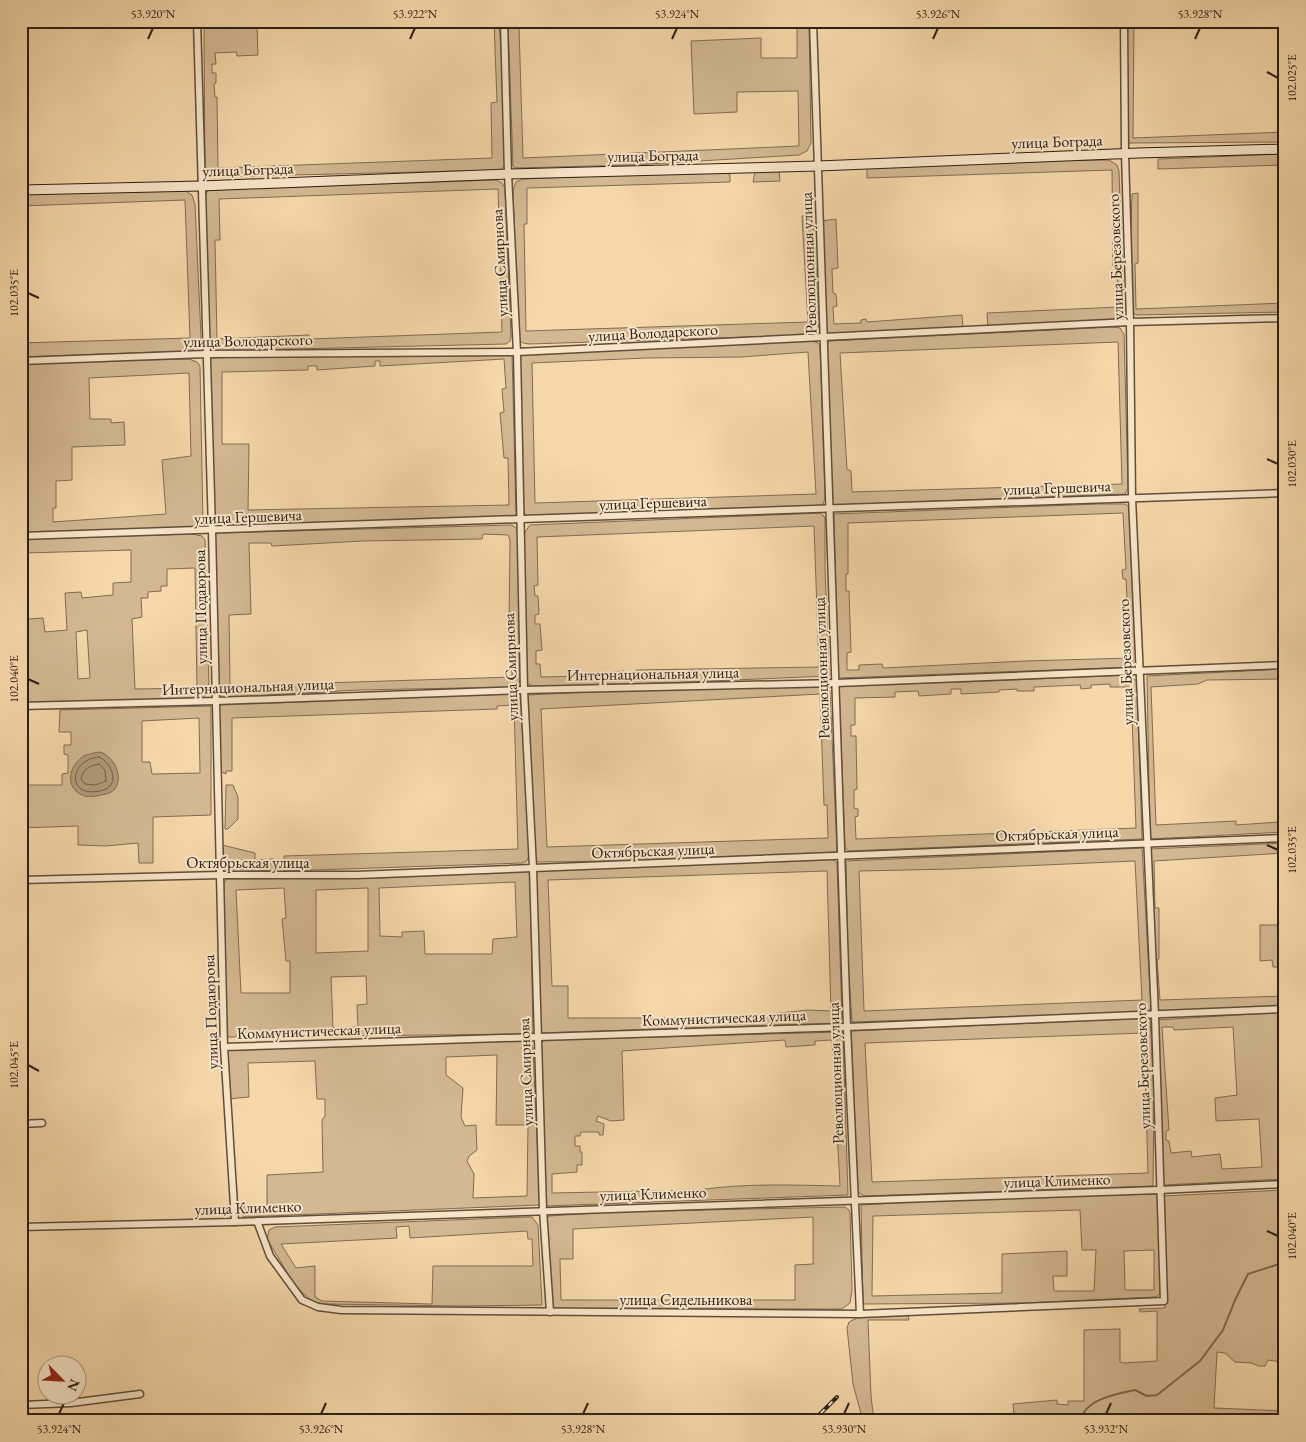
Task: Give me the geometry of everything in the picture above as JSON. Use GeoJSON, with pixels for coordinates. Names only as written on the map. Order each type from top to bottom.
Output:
{"type":"FeatureCollection","features":[{"type":"Feature","properties":{"kind":"street","name":"улица Подаюрова"},"geometry":{"type":"LineString","coordinates":[[197,21],[212,530],[224,1047],[235,1222]]}},
{"type":"Feature","properties":{"kind":"street","name":"улица Смирнова"},"geometry":{"type":"LineString","coordinates":[[504,21],[508,174],[517,352],[524,690],[533,868],[543,1210],[550,1312]]}},
{"type":"Feature","properties":{"kind":"street","name":"Революционная улица"},"geometry":{"type":"LineString","coordinates":[[813,21],[847,1027],[860,1314]]}},
{"type":"Feature","properties":{"kind":"street","name":"улица Березовского"},"geometry":{"type":"LineString","coordinates":[[1124,21],[1132,498],[1164,1301]]}},
{"type":"Feature","properties":{"kind":"street","name":"улица Бограда"},"geometry":{"type":"LineString","coordinates":[[21,190],[818,166],[1125,153],[1285,149]]}},
{"type":"Feature","properties":{"kind":"street","name":"улица Володарского"},"geometry":{"type":"LineString","coordinates":[[21,361],[206,354],[517,352],[1130,322],[1285,318]]}},
{"type":"Feature","properties":{"kind":"street","name":"улица Гершевича"},"geometry":{"type":"LineString","coordinates":[[21,536],[1285,493]]}},
{"type":"Feature","properties":{"kind":"street","name":"Интернациональная улица"},"geometry":{"type":"LineString","coordinates":[[21,706],[524,690],[836,683],[1285,665]]}},
{"type":"Feature","properties":{"kind":"street","name":"Октябрьская улица"},"geometry":{"type":"LineString","coordinates":[[21,880],[220,875],[357,875],[1285,838]]}},
{"type":"Feature","properties":{"kind":"street","name":"Коммунистическая улица"},"geometry":{"type":"LineString","coordinates":[[224,1047],[847,1027],[1285,1009]]}},
{"type":"Feature","properties":{"kind":"street"},"geometry":{"type":"LineString","coordinates":[[21,1124],[42,1123]]}},
{"type":"Feature","properties":{"kind":"street","name":"улица Клименко"},"geometry":{"type":"LineString","coordinates":[[21,1227],[235,1222],[543,1210],[854,1201],[1285,1184]]}},
{"type":"Feature","properties":{"kind":"street","name":"улица Сидельникова"},"geometry":{"type":"LineString","coordinates":[[257,1221],[270,1256],[302,1300],[318,1307],[341,1310],[860,1314],[1164,1301]]}},
{"type":"Feature","properties":{"kind":"street"},"geometry":{"type":"LineString","coordinates":[[21,1405],[71,1403],[140,1394]]}},
{"type":"Feature","properties":{"kind":"shaded area"},"geometry":{"type":"Polygon","coordinates":[[[211,21],[299,21],[299,26],[257,27],[258,55],[237,56],[236,52],[215,53],[216,64],[212,64],[212,73],[216,73],[216,83],[214,84],[215,97],[217,97],[218,168],[492,158],[491,103],[497,102],[494,21],[499,21],[505,165],[500,170],[209,177],[205,171],[204,30],[206,24],[211,21]]]}},
{"type":"Feature","properties":{"kind":"shaded area"},"geometry":{"type":"Polygon","coordinates":[[[307,21],[367,21],[367,24],[307,26],[307,21]]]}},
{"type":"Feature","properties":{"kind":"shaded area"},"geometry":{"type":"Polygon","coordinates":[[[508,21],[516,21],[516,27],[519,27],[523,158],[799,146],[798,91],[737,92],[737,112],[694,114],[691,41],[761,38],[761,58],[797,58],[797,21],[809,21],[811,143],[807,151],[799,155],[633,165],[515,168],[513,166],[508,21]]]}},
{"type":"Feature","properties":{"kind":"shaded area"},"geometry":{"type":"Polygon","coordinates":[[[1127,21],[1134,21],[1133,138],[1285,132],[1285,142],[1128,143],[1127,21]]]}},
{"type":"Feature","properties":{"kind":"shaded area"},"geometry":{"type":"Polygon","coordinates":[[[1285,154],[1285,165],[1158,169],[1158,159],[1285,154]]]}},
{"type":"Feature","properties":{"kind":"shaded area"},"geometry":{"type":"Polygon","coordinates":[[[1109,160],[1117,165],[1119,171],[1124,310],[1120,317],[1116,319],[988,327],[987,313],[1118,307],[1117,266],[1113,266],[1112,170],[867,178],[867,168],[1109,160]]]}},
{"type":"Feature","properties":{"kind":"shaded area"},"geometry":{"type":"Polygon","coordinates":[[[779,170],[780,181],[753,182],[755,171],[779,170]]]}},
{"type":"Feature","properties":{"kind":"shaded area"},"geometry":{"type":"Polygon","coordinates":[[[725,171],[730,175],[730,182],[527,188],[527,224],[524,224],[526,331],[808,322],[802,216],[813,215],[819,323],[817,333],[810,335],[529,344],[523,343],[518,339],[513,190],[516,182],[523,179],[725,171]]]}},
{"type":"Feature","properties":{"kind":"shaded area"},"geometry":{"type":"Polygon","coordinates":[[[496,180],[502,183],[505,188],[510,341],[506,344],[209,351],[205,196],[208,190],[496,180]],[[498,189],[219,199],[220,240],[215,240],[217,339],[309,335],[310,339],[502,332],[498,189]]]}},
{"type":"Feature","properties":{"kind":"shaded area"},"geometry":{"type":"Polygon","coordinates":[[[184,190],[192,195],[195,204],[201,337],[197,347],[187,351],[21,357],[21,343],[190,338],[185,200],[21,206],[21,194],[184,190]]]}},
{"type":"Feature","properties":{"kind":"shaded area"},"geometry":{"type":"Polygon","coordinates":[[[1138,193],[1138,263],[1135,264],[1136,309],[1285,303],[1285,312],[1136,315],[1131,310],[1130,263],[1132,194],[1138,193]]]}},
{"type":"Feature","properties":{"kind":"shaded area"},"geometry":{"type":"Polygon","coordinates":[[[836,219],[838,268],[832,269],[833,293],[836,294],[837,306],[833,307],[834,324],[861,323],[861,320],[866,319],[867,322],[962,315],[963,328],[827,334],[821,221],[836,219]]]}},
{"type":"Feature","properties":{"kind":"shaded area"},"geometry":{"type":"Polygon","coordinates":[[[1120,328],[1124,334],[1128,488],[1125,494],[833,505],[827,346],[829,341],[1120,328]],[[1118,342],[840,353],[847,469],[851,471],[852,492],[1122,484],[1118,342]]]}},
{"type":"Feature","properties":{"kind":"shaded area"},"geometry":{"type":"Polygon","coordinates":[[[812,341],[818,343],[820,346],[825,498],[823,505],[819,507],[527,517],[523,511],[519,350],[521,348],[812,341]],[[808,352],[741,357],[646,358],[532,363],[535,503],[816,494],[808,352]]]}},
{"type":"Feature","properties":{"kind":"shaded area"},"geometry":{"type":"Polygon","coordinates":[[[510,350],[512,353],[516,517],[217,527],[214,522],[209,358],[510,350]],[[504,359],[380,366],[380,361],[375,361],[375,366],[317,370],[317,366],[308,366],[308,370],[222,372],[222,444],[249,444],[248,510],[509,505],[508,458],[504,458],[500,413],[504,412],[502,389],[506,388],[504,359]]]}},
{"type":"Feature","properties":{"kind":"shaded area"},"geometry":{"type":"Polygon","coordinates":[[[189,359],[197,362],[200,366],[203,525],[201,527],[21,533],[21,524],[26,523],[23,466],[21,465],[21,429],[28,428],[26,382],[21,382],[21,363],[189,359]],[[189,373],[89,378],[90,419],[111,419],[111,423],[124,422],[125,445],[72,447],[72,480],[56,481],[56,508],[53,508],[53,522],[166,514],[162,460],[191,456],[189,373]]]}},
{"type":"Feature","properties":{"kind":"shaded area"},"geometry":{"type":"Polygon","coordinates":[[[1125,504],[1129,507],[1136,664],[1133,667],[838,678],[834,514],[1125,504]],[[1123,513],[848,523],[846,591],[849,591],[851,652],[847,653],[847,670],[859,670],[859,665],[882,664],[883,668],[1130,658],[1128,610],[1124,610],[1123,599],[1127,598],[1126,579],[1123,579],[1122,570],[1126,569],[1123,513]]]}},
{"type":"Feature","properties":{"kind":"shaded area"},"geometry":{"type":"Polygon","coordinates":[[[820,513],[824,516],[825,520],[829,676],[616,685],[532,686],[527,683],[524,537],[530,525],[820,513]],[[814,526],[537,537],[538,585],[534,586],[535,596],[538,596],[539,614],[535,615],[535,624],[540,624],[542,650],[536,651],[536,664],[540,664],[541,677],[588,676],[588,674],[624,671],[625,676],[636,675],[636,670],[819,667],[814,526]]]}},
{"type":"Feature","properties":{"kind":"shaded area"},"geometry":{"type":"Polygon","coordinates":[[[512,525],[517,529],[518,533],[519,683],[515,687],[357,690],[219,698],[215,535],[217,533],[512,525]],[[483,534],[482,539],[363,541],[272,546],[271,543],[249,543],[251,614],[229,615],[230,686],[512,677],[511,630],[509,629],[510,540],[508,535],[483,534]]]}},
{"type":"Feature","properties":{"kind":"shaded area"},"geometry":{"type":"Polygon","coordinates":[[[192,534],[202,536],[205,540],[209,692],[203,698],[21,703],[21,539],[192,534]],[[131,550],[25,553],[28,619],[43,618],[45,632],[67,630],[65,593],[81,592],[82,598],[113,595],[113,583],[131,582],[131,550]],[[195,568],[167,569],[167,586],[161,586],[161,591],[148,592],[148,598],[141,598],[142,617],[132,619],[135,689],[197,688],[195,568]],[[87,630],[76,632],[78,679],[90,678],[87,630]]]}},
{"type":"Feature","properties":{"kind":"shaded area"},"geometry":{"type":"Polygon","coordinates":[[[1285,669],[1285,680],[1207,680],[1198,684],[1151,687],[1156,825],[1236,821],[1236,825],[1285,820],[1285,832],[1150,839],[1147,676],[1285,669]]]}},
{"type":"Feature","properties":{"kind":"shaded area"},"geometry":{"type":"Polygon","coordinates":[[[1128,675],[1137,681],[1142,839],[849,851],[845,848],[839,686],[1128,675]],[[1110,684],[1091,685],[1091,688],[1081,689],[1080,685],[1034,687],[1034,691],[1017,691],[1017,689],[961,694],[961,689],[951,689],[951,694],[919,696],[918,691],[895,692],[895,697],[855,698],[855,725],[851,725],[851,736],[856,736],[857,789],[854,790],[854,808],[858,809],[858,816],[855,817],[856,839],[1136,828],[1131,687],[1110,687],[1110,684]]]}},
{"type":"Feature","properties":{"kind":"shaded area"},"geometry":{"type":"Polygon","coordinates":[[[734,685],[827,685],[830,692],[837,852],[620,861],[536,862],[527,695],[734,685]],[[820,694],[541,709],[547,847],[828,838],[827,805],[824,805],[820,694]]]}},
{"type":"Feature","properties":{"kind":"shaded area"},"geometry":{"type":"Polygon","coordinates":[[[512,694],[518,696],[521,700],[529,855],[527,861],[523,863],[284,871],[284,856],[518,849],[514,705],[497,706],[497,709],[232,718],[232,771],[226,771],[226,774],[221,772],[219,705],[512,694]]]}},
{"type":"Feature","properties":{"kind":"shaded area"},"geometry":{"type":"Polygon","coordinates":[[[211,706],[211,815],[153,817],[153,863],[139,863],[138,843],[106,846],[78,845],[78,826],[21,828],[21,792],[26,792],[26,785],[62,785],[62,774],[68,773],[68,755],[64,754],[64,745],[71,745],[71,732],[59,732],[60,710],[211,706]],[[199,718],[142,721],[142,762],[150,762],[152,774],[200,773],[199,718]]]}},
{"type":"Feature","properties":{"kind":"shaded area"},"geometry":{"type":"Polygon","coordinates":[[[226,785],[233,785],[238,797],[238,819],[228,829],[225,829],[226,785]]]}},
{"type":"Feature","properties":{"kind":"shaded area"},"geometry":{"type":"Polygon","coordinates":[[[1285,843],[1285,853],[1154,861],[1155,908],[1159,908],[1159,959],[1157,959],[1160,1000],[1284,996],[1283,967],[1273,967],[1272,960],[1260,961],[1260,925],[1281,925],[1279,899],[1285,899],[1285,1008],[1157,1012],[1149,849],[1285,843]]]}},
{"type":"Feature","properties":{"kind":"shaded area"},"geometry":{"type":"Polygon","coordinates":[[[222,845],[255,853],[255,860],[274,859],[277,862],[277,871],[226,869],[223,866],[222,845]]]}},
{"type":"Feature","properties":{"kind":"shaded area"},"geometry":{"type":"Polygon","coordinates":[[[1142,848],[1151,1008],[1148,1012],[852,1022],[848,962],[846,861],[1142,848]],[[1135,861],[859,871],[864,1011],[1142,1000],[1135,861]]]}},
{"type":"Feature","properties":{"kind":"shaded area"},"geometry":{"type":"Polygon","coordinates":[[[832,859],[837,863],[842,1018],[839,1023],[539,1033],[535,871],[832,859]],[[827,871],[548,880],[552,986],[568,986],[568,1018],[691,1018],[762,1015],[808,1010],[831,1011],[827,871]]]}},
{"type":"Feature","properties":{"kind":"shaded area"},"geometry":{"type":"Polygon","coordinates":[[[530,871],[533,1034],[226,1037],[224,883],[227,879],[379,878],[530,871]],[[515,882],[379,888],[380,936],[402,937],[402,932],[424,931],[425,954],[492,954],[493,939],[517,937],[515,882]],[[284,888],[236,890],[241,993],[290,993],[290,961],[286,961],[282,919],[286,918],[284,888]],[[368,888],[316,890],[316,953],[368,951],[368,888]],[[366,976],[331,977],[333,1028],[358,1027],[357,1005],[367,1004],[366,976]]]}},
{"type":"Feature","properties":{"kind":"shaded area"},"geometry":{"type":"Polygon","coordinates":[[[1285,1012],[1285,1022],[1280,1022],[1280,1064],[1285,1064],[1285,1179],[1163,1185],[1157,1020],[1285,1012]],[[1162,1027],[1169,1130],[1166,1131],[1166,1140],[1169,1141],[1171,1153],[1191,1151],[1192,1157],[1220,1154],[1222,1169],[1262,1167],[1259,1119],[1216,1121],[1215,1098],[1237,1095],[1233,1027],[1174,1030],[1173,1027],[1162,1027]]]}},
{"type":"Feature","properties":{"kind":"shaded area"},"geometry":{"type":"Polygon","coordinates":[[[1150,1018],[1154,1095],[1153,1186],[864,1196],[858,1192],[851,1031],[1150,1018]],[[1144,1033],[865,1043],[872,1182],[1148,1173],[1144,1033]]]}},
{"type":"Feature","properties":{"kind":"shaded area"},"geometry":{"type":"Polygon","coordinates":[[[843,1032],[848,1195],[545,1206],[539,1044],[545,1040],[843,1032]],[[785,1040],[622,1051],[624,1120],[611,1121],[598,1116],[596,1121],[604,1124],[603,1135],[599,1135],[599,1132],[581,1132],[580,1136],[575,1136],[575,1146],[580,1146],[580,1152],[582,1152],[582,1165],[577,1165],[577,1172],[552,1174],[552,1193],[698,1190],[751,1185],[840,1186],[832,1040],[815,1041],[815,1045],[786,1047],[785,1040]]]}},
{"type":"Feature","properties":{"kind":"shaded area"},"geometry":{"type":"Polygon","coordinates":[[[524,1041],[532,1045],[533,1049],[540,1205],[243,1217],[243,1207],[267,1206],[267,1175],[323,1172],[322,1120],[325,1116],[325,1099],[317,1099],[315,1061],[248,1063],[249,1097],[228,1099],[225,1048],[524,1041]],[[497,1055],[446,1057],[446,1075],[463,1088],[461,1117],[465,1126],[476,1125],[477,1150],[469,1156],[467,1161],[474,1174],[473,1198],[527,1196],[528,1125],[496,1125],[497,1055]]]}},
{"type":"Feature","properties":{"kind":"shaded area"},"geometry":{"type":"Polygon","coordinates":[[[1285,1190],[1285,1367],[1281,1367],[1281,1362],[1268,1360],[1265,1366],[1235,1362],[1225,1353],[1217,1352],[1214,1408],[1285,1411],[1285,1421],[984,1421],[1014,1413],[1013,1404],[1057,1400],[1057,1404],[1068,1405],[1068,1401],[1084,1401],[1084,1330],[1120,1329],[1120,1362],[1157,1361],[1157,1311],[1140,1312],[1139,1309],[1165,1308],[1163,1196],[1285,1190]]]}},
{"type":"Feature","properties":{"kind":"shaded area"},"geometry":{"type":"Polygon","coordinates":[[[1156,1194],[1158,1197],[1160,1293],[1156,1297],[1025,1303],[863,1304],[861,1205],[966,1199],[1156,1194]],[[1080,1210],[873,1216],[872,1296],[1002,1293],[1002,1254],[1067,1251],[1067,1276],[1053,1276],[1054,1291],[1094,1291],[1096,1250],[1082,1250],[1080,1210]],[[1154,1250],[1124,1251],[1125,1290],[1154,1290],[1154,1250]]]}},
{"type":"Feature","properties":{"kind":"shaded area"},"geometry":{"type":"Polygon","coordinates":[[[845,1207],[850,1213],[852,1290],[850,1303],[842,1309],[552,1309],[546,1220],[549,1216],[611,1212],[845,1207]],[[813,1217],[573,1229],[573,1259],[560,1259],[561,1300],[795,1300],[795,1265],[813,1264],[813,1217]]]}},
{"type":"Feature","properties":{"kind":"shaded area"},"geometry":{"type":"Polygon","coordinates":[[[532,1217],[538,1225],[542,1305],[323,1304],[312,1301],[296,1287],[267,1239],[269,1230],[275,1227],[532,1217]],[[409,1226],[396,1227],[397,1238],[281,1244],[296,1268],[315,1266],[315,1297],[322,1301],[432,1304],[433,1266],[533,1266],[532,1239],[528,1239],[527,1231],[410,1238],[409,1226]]]}},
{"type":"Feature","properties":{"kind":"shaded area"},"geometry":{"type":"Polygon","coordinates":[[[908,1315],[909,1320],[868,1320],[871,1396],[874,1421],[863,1421],[853,1384],[847,1328],[849,1322],[861,1316],[908,1315]]]}},
{"type":"Feature","properties":{"kind":"water"},"geometry":{"type":"Polygon","coordinates":[[[99,752],[109,757],[116,767],[118,773],[117,785],[114,790],[105,794],[82,795],[73,788],[71,773],[79,759],[99,752]]]}},
{"type":"Feature","properties":{"kind":"waterway"},"geometry":{"type":"LineString","coordinates":[[1080,1421],[1088,1407],[1102,1399],[1135,1390],[1147,1396],[1157,1395],[1200,1361],[1223,1330],[1248,1274],[1276,1265],[1285,1259]]}},
{"type":"Feature","properties":{"kind":"railway"},"geometry":{"type":"LineString","coordinates":[[813,1421],[837,1397]]}}]}
